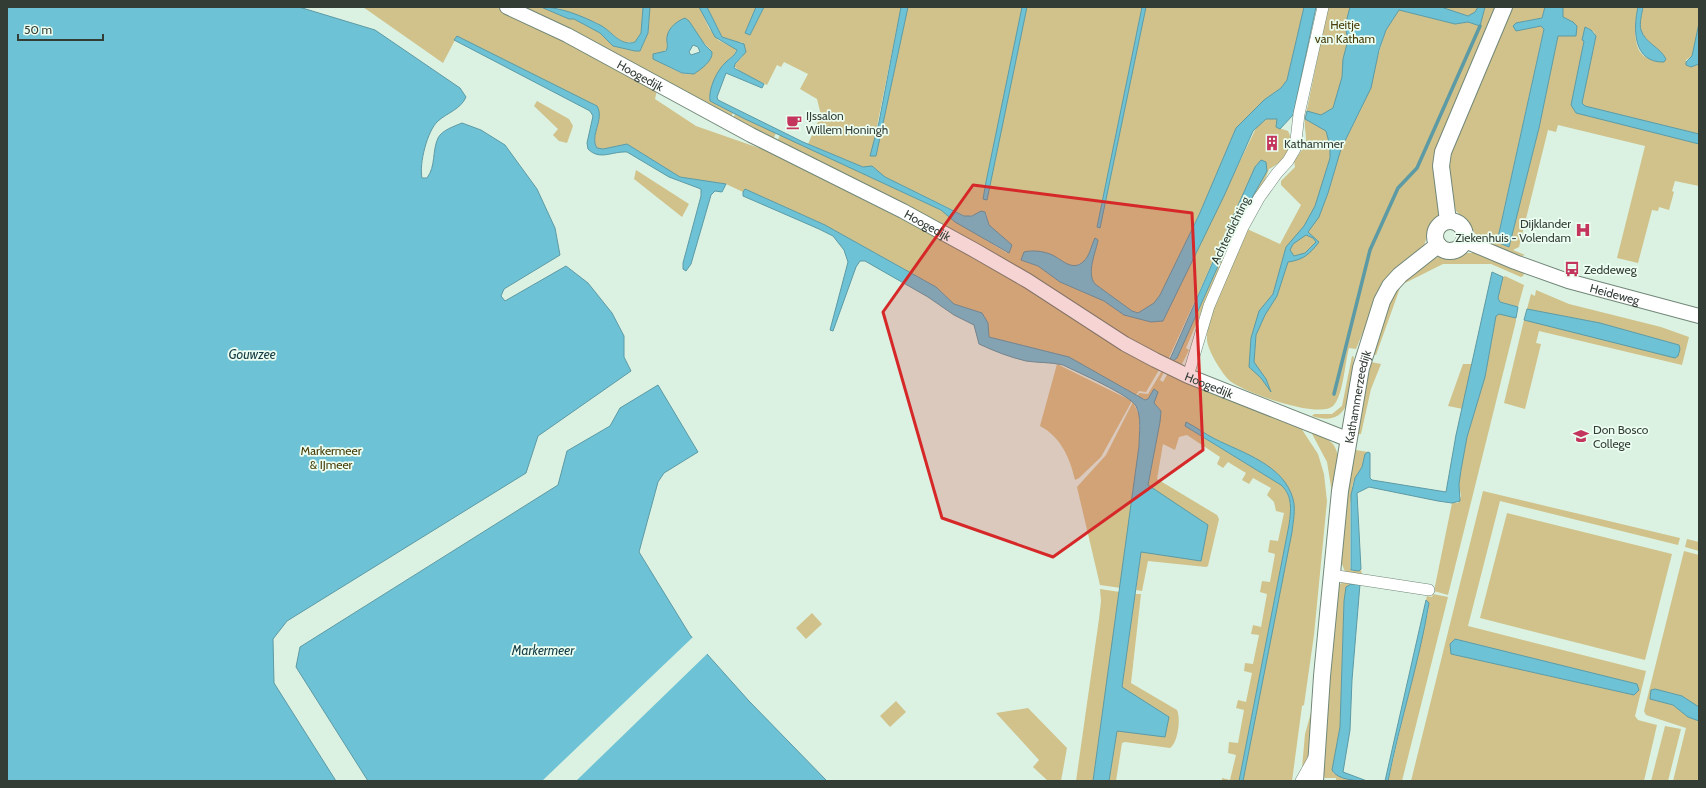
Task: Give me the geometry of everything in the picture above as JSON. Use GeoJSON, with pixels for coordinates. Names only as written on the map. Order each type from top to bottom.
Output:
{"type":"FeatureCollection","features":[{"type":"Feature","properties":{"kind":"main road"},"geometry":{"type":"LineString","coordinates":[[1448,221],[1441,166],[1443,152],[1504,7]]}},
{"type":"Feature","properties":{"kind":"main road"},"geometry":{"type":"LineString","coordinates":[[1448,221],[1457,222],[1464,228],[1466,235],[1465,241],[1460,248],[1450,251],[1443,249],[1438,245],[1435,234],[1438,228],[1448,221]]}},
{"type":"Feature","properties":{"kind":"main road","name":"Kathammerzeedijk"},"geometry":{"type":"LineString","coordinates":[[1315,781],[1339,499],[1347,440],[1364,356],[1385,294],[1400,274],[1438,245]]}},
{"type":"Feature","properties":{"kind":"street","name":"Hoogedijk"},"geometry":{"type":"LineString","coordinates":[[507,7],[567,35],[751,135],[903,212],[976,251],[1028,281],[1125,344],[1188,376],[1347,440]]}},
{"type":"Feature","properties":{"kind":"street","name":"Achterdichting"},"geometry":{"type":"LineString","coordinates":[[1188,376],[1208,306],[1243,227],[1259,198],[1277,173],[1288,161],[1295,149],[1299,114],[1323,7]]}},
{"type":"Feature","properties":{"kind":"street","name":"Heideweg"},"geometry":{"type":"LineString","coordinates":[[1465,241],[1515,262],[1568,281],[1699,316]]}},
{"type":"Feature","properties":{"kind":"street"},"geometry":{"type":"LineString","coordinates":[[1332,575],[1429,590]]}},
{"type":"Feature","properties":{"kind":"street"},"geometry":{"type":"LineString","coordinates":[[1301,781],[1316,756]]}},
{"type":"Feature","properties":{"kind":"highlighted area"},"geometry":{"type":"Polygon","coordinates":[[[973,185],[1192,213],[1203,450],[1053,557],[942,518],[883,312],[973,185]]]}},
{"type":"Feature","properties":{"kind":"green space"},"geometry":{"type":"Polygon","coordinates":[[[363,7],[496,7],[549,32],[657,90],[655,99],[696,126],[765,150],[961,249],[1159,368],[1159,370],[1146,392],[1139,391],[1136,395],[1069,357],[989,337],[988,323],[982,313],[954,304],[936,287],[825,225],[745,189],[743,192],[726,184],[680,177],[627,144],[603,149],[597,148],[595,138],[599,116],[596,106],[455,40],[443,63],[363,7]]]}},
{"type":"Feature","properties":{"kind":"green space"},"geometry":{"type":"Polygon","coordinates":[[[521,7],[541,7],[569,19],[574,19],[600,33],[613,46],[635,51],[641,50],[648,33],[650,7],[699,7],[709,28],[718,40],[736,49],[734,55],[719,71],[710,91],[710,101],[733,113],[731,117],[521,7]],[[689,21],[673,26],[667,37],[667,49],[661,53],[655,54],[653,59],[680,72],[693,74],[699,70],[710,49],[700,39],[689,21]]]}},
{"type":"Feature","properties":{"kind":"green space"},"geometry":{"type":"Polygon","coordinates":[[[555,7],[643,7],[641,33],[635,42],[623,42],[597,23],[555,7]]]}},
{"type":"Feature","properties":{"kind":"green space"},"geometry":{"type":"Polygon","coordinates":[[[707,7],[756,7],[745,33],[750,35],[764,7],[901,7],[871,156],[876,156],[908,7],[1022,7],[983,199],[1007,104],[1027,7],[1142,7],[1097,227],[1100,228],[1146,7],[1304,7],[1287,80],[1281,88],[1264,100],[1236,128],[1199,215],[1160,295],[1154,303],[1138,313],[1132,311],[1095,284],[1092,279],[1091,268],[1098,240],[1095,239],[1087,258],[1075,266],[1068,265],[1050,254],[1030,251],[1023,261],[1038,266],[1060,282],[1104,301],[1124,315],[1151,322],[1163,321],[1257,126],[1268,118],[1277,119],[1276,127],[1288,131],[1291,143],[1290,149],[1284,158],[1269,169],[1265,180],[1232,240],[1186,348],[1189,350],[1182,364],[1172,362],[1177,358],[1235,228],[1267,171],[1257,164],[1168,360],[777,142],[780,135],[947,213],[953,220],[1007,253],[1003,238],[989,225],[986,213],[965,216],[885,177],[872,169],[863,167],[808,144],[821,115],[817,99],[800,89],[808,74],[784,62],[781,67],[777,65],[767,85],[742,73],[734,66],[743,56],[742,42],[738,43],[722,37],[707,7]]]}},
{"type":"Feature","properties":{"kind":"green space","name":"Heitje van Katham"},"geometry":{"type":"Polygon","coordinates":[[[1328,7],[1373,7],[1319,217],[1341,149],[1362,107],[1386,30],[1399,10],[1455,24],[1468,22],[1480,26],[1485,7],[1498,7],[1445,131],[1439,215],[1430,226],[1424,246],[1385,279],[1356,349],[1349,348],[1339,395],[1333,406],[1325,409],[1313,409],[1298,407],[1265,398],[1230,381],[1216,362],[1207,340],[1208,328],[1216,300],[1247,229],[1280,244],[1301,205],[1281,185],[1281,181],[1295,167],[1294,161],[1306,142],[1305,119],[1328,7]]]}},
{"type":"Feature","properties":{"kind":"green space"},"geometry":{"type":"Polygon","coordinates":[[[1441,7],[1481,7],[1478,14],[1468,16],[1441,7]]]}},
{"type":"Feature","properties":{"kind":"green space"},"geometry":{"type":"Polygon","coordinates":[[[1511,7],[1545,7],[1542,18],[1516,23],[1516,31],[1541,26],[1544,28],[1497,241],[1509,247],[1539,128],[1558,36],[1575,36],[1571,21],[1563,17],[1563,7],[1638,7],[1635,35],[1638,49],[1647,58],[1666,59],[1660,51],[1649,42],[1641,30],[1640,25],[1643,7],[1699,7],[1699,23],[1692,56],[1686,60],[1686,65],[1691,67],[1699,64],[1699,134],[1585,106],[1582,103],[1596,36],[1594,32],[1586,27],[1582,40],[1584,41],[1571,105],[1576,113],[1699,144],[1699,186],[1675,181],[1672,191],[1674,192],[1669,210],[1659,207],[1658,211],[1652,210],[1638,263],[1617,258],[1645,146],[1558,125],[1556,132],[1548,130],[1519,247],[1513,250],[1525,255],[1522,256],[1479,241],[1469,223],[1456,211],[1449,180],[1449,157],[1511,7]]]}},
{"type":"Feature","properties":{"kind":"green space"},"geometry":{"type":"Polygon","coordinates":[[[537,101],[569,119],[573,126],[567,143],[559,141],[553,135],[558,129],[534,106],[537,101]]]}},
{"type":"Feature","properties":{"kind":"green space"},"geometry":{"type":"Polygon","coordinates":[[[735,114],[776,133],[773,140],[733,118],[735,114]]]}},
{"type":"Feature","properties":{"kind":"green space"},"geometry":{"type":"Polygon","coordinates":[[[636,170],[689,204],[682,217],[634,179],[636,170]]]}},
{"type":"Feature","properties":{"kind":"green space"},"geometry":{"type":"Polygon","coordinates":[[[1466,253],[1476,253],[1525,272],[1521,277],[1491,264],[1443,264],[1401,285],[1376,355],[1373,354],[1391,298],[1396,288],[1434,258],[1458,256],[1466,253]]]}},
{"type":"Feature","properties":{"kind":"green space"},"geometry":{"type":"Polygon","coordinates":[[[1505,276],[1524,285],[1518,307],[1500,302],[1498,298],[1503,277],[1505,276]]]}},
{"type":"Feature","properties":{"kind":"green space"},"geometry":{"type":"Polygon","coordinates":[[[1536,290],[1569,304],[1661,327],[1689,337],[1682,365],[1539,331],[1536,343],[1541,344],[1525,409],[1504,403],[1524,320],[1680,349],[1679,345],[1600,323],[1527,309],[1531,294],[1535,296],[1536,290]]]}},
{"type":"Feature","properties":{"kind":"green space"},"geometry":{"type":"Polygon","coordinates":[[[1499,314],[1516,318],[1516,321],[1448,595],[1434,591],[1452,503],[1458,503],[1461,496],[1459,484],[1467,437],[1485,377],[1496,316],[1499,314]]]}},
{"type":"Feature","properties":{"kind":"green space"},"geometry":{"type":"Polygon","coordinates":[[[1352,356],[1354,357],[1352,380],[1347,403],[1343,411],[1336,417],[1326,419],[1312,416],[1314,414],[1332,414],[1342,406],[1352,356]]]}},
{"type":"Feature","properties":{"kind":"green space"},"geometry":{"type":"Polygon","coordinates":[[[1371,362],[1381,364],[1371,389],[1361,434],[1357,434],[1371,362]]]}},
{"type":"Feature","properties":{"kind":"green space"},"geometry":{"type":"Polygon","coordinates":[[[1057,364],[1132,401],[1101,457],[1075,480],[1064,449],[1054,436],[1040,426],[1057,364]]]}},
{"type":"Feature","properties":{"kind":"green space"},"geometry":{"type":"Polygon","coordinates":[[[1463,364],[1472,364],[1463,409],[1448,406],[1463,364]]]}},
{"type":"Feature","properties":{"kind":"green space"},"geometry":{"type":"Polygon","coordinates":[[[1163,369],[1165,370],[1160,380],[1163,382],[1169,371],[1299,425],[1318,454],[1324,474],[1327,501],[1314,635],[1304,705],[1302,706],[1292,781],[1243,781],[1294,516],[1293,501],[1288,488],[1280,477],[1269,467],[1243,452],[1209,436],[1188,423],[1185,426],[1281,485],[1288,494],[1290,504],[1289,525],[1239,781],[1222,781],[1222,778],[1230,780],[1236,755],[1228,753],[1229,742],[1238,743],[1244,710],[1236,708],[1238,700],[1246,702],[1252,673],[1244,671],[1245,663],[1253,664],[1259,635],[1251,634],[1253,625],[1261,627],[1267,594],[1260,592],[1262,581],[1270,582],[1275,554],[1268,552],[1270,540],[1278,541],[1284,513],[1276,511],[1274,502],[1267,495],[1271,488],[1253,478],[1249,484],[1242,480],[1246,473],[1228,462],[1223,468],[1217,464],[1220,457],[1187,435],[1179,437],[1175,450],[1163,444],[1157,479],[1217,515],[1219,519],[1208,566],[1148,561],[1142,591],[1136,590],[1141,551],[1201,561],[1148,485],[1161,411],[1154,403],[1158,392],[1154,389],[1147,400],[1137,396],[1139,393],[1148,394],[1163,369]]]}},
{"type":"Feature","properties":{"kind":"green space"},"geometry":{"type":"Polygon","coordinates":[[[1133,402],[1139,415],[1139,446],[1121,588],[1100,585],[1077,487],[1106,455],[1133,402]]]}},
{"type":"Feature","properties":{"kind":"green space"},"geometry":{"type":"Polygon","coordinates":[[[1310,430],[1327,439],[1336,448],[1338,455],[1338,470],[1333,499],[1327,462],[1310,430]]]}},
{"type":"Feature","properties":{"kind":"green space"},"geometry":{"type":"Polygon","coordinates":[[[1354,451],[1368,452],[1365,455],[1362,467],[1353,483],[1350,505],[1350,568],[1352,571],[1359,571],[1361,569],[1362,575],[1345,572],[1339,556],[1354,451]]]}},
{"type":"Feature","properties":{"kind":"green space"},"geometry":{"type":"Polygon","coordinates":[[[1483,491],[1680,538],[1678,545],[1500,501],[1468,626],[1646,671],[1635,716],[1638,720],[1657,725],[1644,781],[1411,781],[1483,491]],[[1455,639],[1451,654],[1634,695],[1639,690],[1637,684],[1455,639]]]}},
{"type":"Feature","properties":{"kind":"green space"},"geometry":{"type":"Polygon","coordinates":[[[1507,513],[1672,554],[1645,660],[1480,618],[1507,513]]]}},
{"type":"Feature","properties":{"kind":"green space"},"geometry":{"type":"Polygon","coordinates":[[[1687,539],[1699,542],[1699,551],[1685,547],[1687,539]]]}},
{"type":"Feature","properties":{"kind":"green space"},"geometry":{"type":"Polygon","coordinates":[[[1684,551],[1699,555],[1699,707],[1682,696],[1655,689],[1653,689],[1651,699],[1673,705],[1688,717],[1699,721],[1699,781],[1673,781],[1686,728],[1646,715],[1644,711],[1684,551]]]}},
{"type":"Feature","properties":{"kind":"green space"},"geometry":{"type":"Polygon","coordinates":[[[1344,581],[1360,583],[1348,585],[1344,601],[1340,727],[1333,773],[1355,781],[1336,781],[1336,778],[1325,778],[1321,774],[1337,587],[1344,581]]]}},
{"type":"Feature","properties":{"kind":"green space"},"geometry":{"type":"Polygon","coordinates":[[[1100,589],[1120,592],[1093,781],[1076,781],[1099,619],[1101,601],[1100,589]]]}},
{"type":"Feature","properties":{"kind":"green space"},"geometry":{"type":"Polygon","coordinates":[[[1135,594],[1141,594],[1131,683],[1177,710],[1179,719],[1178,730],[1175,741],[1170,748],[1125,742],[1122,743],[1116,781],[1109,781],[1117,730],[1165,737],[1169,717],[1122,688],[1135,594]]]}},
{"type":"Feature","properties":{"kind":"green space"},"geometry":{"type":"Polygon","coordinates":[[[1433,594],[1448,597],[1402,781],[1388,781],[1428,612],[1429,603],[1426,600],[1427,596],[1432,597],[1433,594]]]}},
{"type":"Feature","properties":{"kind":"green space"},"geometry":{"type":"Polygon","coordinates":[[[812,613],[822,624],[806,639],[796,628],[812,613]]]}},
{"type":"Feature","properties":{"kind":"green space"},"geometry":{"type":"Polygon","coordinates":[[[896,701],[906,712],[890,727],[880,716],[896,701]]]}},
{"type":"Feature","properties":{"kind":"green space"},"geometry":{"type":"Polygon","coordinates":[[[1314,702],[1308,760],[1302,768],[1305,734],[1314,702]]]}},
{"type":"Feature","properties":{"kind":"green space"},"geometry":{"type":"Polygon","coordinates":[[[1028,708],[1067,748],[1061,781],[1048,781],[1033,767],[1039,760],[996,713],[1028,708]]]}},
{"type":"Feature","properties":{"kind":"green space"},"geometry":{"type":"Polygon","coordinates":[[[1665,726],[1681,729],[1668,781],[1651,781],[1665,726]]]}},
{"type":"Feature","properties":{"kind":"water","name":"Gouwzee"},"geometry":{"type":"Polygon","coordinates":[[[7,7],[299,7],[375,30],[460,88],[466,97],[461,105],[438,121],[430,132],[423,156],[421,172],[422,178],[427,178],[432,169],[436,143],[440,135],[462,123],[481,130],[505,145],[537,189],[555,228],[560,255],[504,289],[501,296],[505,301],[566,266],[588,283],[612,313],[624,336],[624,357],[631,371],[538,436],[526,473],[287,621],[273,639],[274,683],[336,781],[7,781],[7,7]]]}},
{"type":"Feature","properties":{"kind":"water"},"geometry":{"type":"Polygon","coordinates":[[[541,7],[564,10],[579,15],[600,25],[616,38],[630,43],[635,42],[641,33],[643,7],[650,7],[648,33],[640,51],[613,46],[600,33],[574,19],[569,19],[541,7]]]}},
{"type":"Feature","properties":{"kind":"water"},"geometry":{"type":"Polygon","coordinates":[[[699,7],[707,7],[722,37],[744,44],[746,52],[735,64],[734,68],[764,84],[762,88],[726,73],[717,97],[718,100],[803,142],[863,167],[872,166],[885,177],[964,216],[972,216],[981,211],[985,212],[989,225],[1012,245],[1009,253],[955,222],[941,210],[745,119],[710,101],[710,91],[716,75],[737,50],[715,37],[699,7]]]}},
{"type":"Feature","properties":{"kind":"water"},"geometry":{"type":"Polygon","coordinates":[[[756,7],[764,7],[750,35],[745,33],[756,7]]]}},
{"type":"Feature","properties":{"kind":"water"},"geometry":{"type":"Polygon","coordinates":[[[901,7],[908,7],[876,156],[870,156],[879,122],[901,7]]]}},
{"type":"Feature","properties":{"kind":"water"},"geometry":{"type":"Polygon","coordinates":[[[1022,7],[1027,7],[987,200],[983,199],[986,182],[1022,7]]]}},
{"type":"Feature","properties":{"kind":"water"},"geometry":{"type":"Polygon","coordinates":[[[1142,7],[1146,7],[1100,228],[1097,227],[1142,7]]]}},
{"type":"Feature","properties":{"kind":"water"},"geometry":{"type":"Polygon","coordinates":[[[1304,7],[1316,7],[1293,115],[1280,129],[1276,127],[1277,119],[1266,119],[1253,131],[1224,196],[1163,321],[1151,322],[1124,315],[1104,301],[1060,282],[1038,266],[1021,260],[1024,252],[1037,251],[1050,254],[1067,264],[1075,266],[1084,261],[1088,256],[1095,238],[1098,240],[1092,262],[1091,274],[1095,284],[1132,311],[1138,313],[1154,303],[1160,295],[1199,215],[1236,128],[1264,100],[1281,88],[1287,80],[1304,7]]]}},
{"type":"Feature","properties":{"kind":"water"},"geometry":{"type":"Polygon","coordinates":[[[1350,7],[1441,7],[1468,16],[1475,12],[1478,7],[1485,7],[1480,26],[1468,22],[1455,24],[1399,10],[1386,30],[1379,50],[1371,88],[1341,149],[1319,217],[1308,232],[1319,242],[1306,256],[1298,260],[1288,262],[1277,296],[1265,315],[1256,335],[1254,362],[1266,379],[1271,392],[1261,378],[1249,367],[1251,338],[1259,311],[1273,294],[1286,247],[1304,226],[1315,206],[1330,158],[1330,146],[1326,131],[1305,119],[1307,111],[1321,115],[1333,108],[1342,77],[1343,59],[1348,40],[1345,26],[1350,7]],[[1306,235],[1293,244],[1290,250],[1294,256],[1305,253],[1316,242],[1313,238],[1306,235]]]}},
{"type":"Feature","properties":{"kind":"water"},"geometry":{"type":"Polygon","coordinates":[[[1545,7],[1563,7],[1563,17],[1573,22],[1577,26],[1576,36],[1558,36],[1539,128],[1509,247],[1497,242],[1544,29],[1541,26],[1516,31],[1513,26],[1516,23],[1542,18],[1545,7]]]}},
{"type":"Feature","properties":{"kind":"water"},"geometry":{"type":"Polygon","coordinates":[[[1638,7],[1643,7],[1640,25],[1641,30],[1649,42],[1660,51],[1666,59],[1664,62],[1654,61],[1646,57],[1641,51],[1636,34],[1636,16],[1638,7]]]}},
{"type":"Feature","properties":{"kind":"water"},"geometry":{"type":"Polygon","coordinates":[[[685,18],[689,21],[705,45],[712,52],[709,62],[694,74],[682,73],[653,59],[653,54],[666,51],[669,31],[673,25],[685,18]],[[693,45],[689,52],[691,55],[700,52],[698,47],[693,45]]]}},
{"type":"Feature","properties":{"kind":"water"},"geometry":{"type":"Polygon","coordinates":[[[1699,23],[1699,64],[1691,67],[1686,65],[1686,62],[1692,56],[1699,23]]]}},
{"type":"Feature","properties":{"kind":"water"},"geometry":{"type":"Polygon","coordinates":[[[1585,27],[1591,30],[1596,36],[1582,103],[1585,106],[1699,134],[1699,144],[1576,113],[1571,105],[1584,41],[1582,40],[1585,27]]]}},
{"type":"Feature","properties":{"kind":"water"},"geometry":{"type":"Polygon","coordinates":[[[457,36],[597,106],[599,116],[595,143],[597,148],[603,149],[627,144],[680,177],[726,184],[722,192],[715,191],[711,195],[691,264],[686,271],[683,269],[683,263],[701,196],[701,189],[669,177],[627,152],[606,155],[593,153],[588,149],[587,143],[593,116],[590,111],[454,40],[457,36]]]}},
{"type":"Feature","properties":{"kind":"water"},"geometry":{"type":"Polygon","coordinates":[[[1261,160],[1266,162],[1267,171],[1235,228],[1177,358],[1173,361],[1170,359],[1255,167],[1261,160]]]}},
{"type":"Feature","properties":{"kind":"water"},"geometry":{"type":"Polygon","coordinates":[[[745,189],[825,225],[936,287],[954,304],[982,313],[988,323],[989,337],[1069,357],[1145,400],[1148,399],[1154,389],[1158,392],[1154,403],[1161,411],[1160,422],[1148,485],[1208,525],[1201,561],[1141,552],[1122,687],[1169,717],[1165,737],[1117,731],[1109,781],[1093,781],[1139,446],[1140,421],[1136,406],[1132,401],[1114,390],[1063,365],[1026,361],[1014,358],[979,344],[974,325],[954,315],[928,297],[865,261],[860,261],[856,267],[833,331],[830,330],[848,262],[844,250],[833,236],[743,196],[745,189]]]}},
{"type":"Feature","properties":{"kind":"water"},"geometry":{"type":"Polygon","coordinates":[[[1492,272],[1503,277],[1498,298],[1500,302],[1518,307],[1516,318],[1499,314],[1496,316],[1485,377],[1467,437],[1459,484],[1460,501],[1452,503],[1438,501],[1369,487],[1357,493],[1361,569],[1359,571],[1351,570],[1351,495],[1355,478],[1362,467],[1365,454],[1368,452],[1370,453],[1370,478],[1372,480],[1446,492],[1456,435],[1492,272]]]}},
{"type":"Feature","properties":{"kind":"water"},"geometry":{"type":"Polygon","coordinates":[[[1527,309],[1600,323],[1679,345],[1680,349],[1678,356],[1675,358],[1524,320],[1527,309]]]}},
{"type":"Feature","properties":{"kind":"water","name":"Markermeer"},"geometry":{"type":"Polygon","coordinates":[[[658,385],[698,452],[664,473],[658,482],[639,552],[690,635],[749,701],[827,781],[368,781],[296,667],[300,647],[558,485],[567,451],[610,426],[620,408],[658,385]]]}},
{"type":"Feature","properties":{"kind":"water"},"geometry":{"type":"Polygon","coordinates":[[[1186,422],[1215,439],[1250,455],[1272,469],[1281,477],[1288,487],[1294,503],[1292,532],[1243,781],[1239,781],[1289,525],[1290,504],[1288,494],[1281,485],[1185,426],[1186,422]]]}},
{"type":"Feature","properties":{"kind":"water"},"geometry":{"type":"Polygon","coordinates":[[[1351,584],[1360,584],[1352,680],[1350,730],[1343,772],[1367,781],[1343,778],[1338,776],[1332,770],[1340,727],[1344,601],[1346,587],[1351,584]]]}},
{"type":"Feature","properties":{"kind":"water"},"geometry":{"type":"Polygon","coordinates":[[[1426,600],[1429,603],[1420,648],[1388,781],[1385,781],[1426,600]]]}},
{"type":"Feature","properties":{"kind":"water"},"geometry":{"type":"Polygon","coordinates":[[[1455,639],[1637,684],[1639,690],[1634,695],[1451,654],[1450,644],[1455,639]]]}},
{"type":"Feature","properties":{"kind":"water"},"geometry":{"type":"Polygon","coordinates":[[[1655,689],[1682,696],[1699,707],[1699,721],[1688,717],[1673,705],[1650,699],[1651,690],[1655,689]]]}},
{"type":"Feature","properties":{"kind":"pier"},"geometry":{"type":"Polygon","coordinates":[[[693,637],[708,653],[576,781],[542,781],[693,637]]]}},
{"type":"Feature","properties":{"kind":"waterway"},"geometry":{"type":"LineString","coordinates":[[1334,394],[1370,250],[1398,188],[1417,168],[1480,26]]}},
{"type":"Feature","properties":{"kind":"place","name":"IJssalon Willem Honingh"},"geometry":{"type":"Point","coordinates":[794,122]}},
{"type":"Feature","properties":{"kind":"place","name":"Kathammer"},"geometry":{"type":"Point","coordinates":[1272,143]}},
{"type":"Feature","properties":{"kind":"place","name":"Dijklander Ziekenhuis - Volendam"},"geometry":{"type":"Point","coordinates":[1583,230]}},
{"type":"Feature","properties":{"kind":"place","name":"Zeddeweg"},"geometry":{"type":"Point","coordinates":[1572,269]}},
{"type":"Feature","properties":{"kind":"place","name":"Don Bosco College"},"geometry":{"type":"Point","coordinates":[1581,436]}},
{"type":"Feature","properties":{"kind":"park label","name":"Markermeer & IJmeer"},"geometry":{"type":"Point","coordinates":[331,457]}}]}
